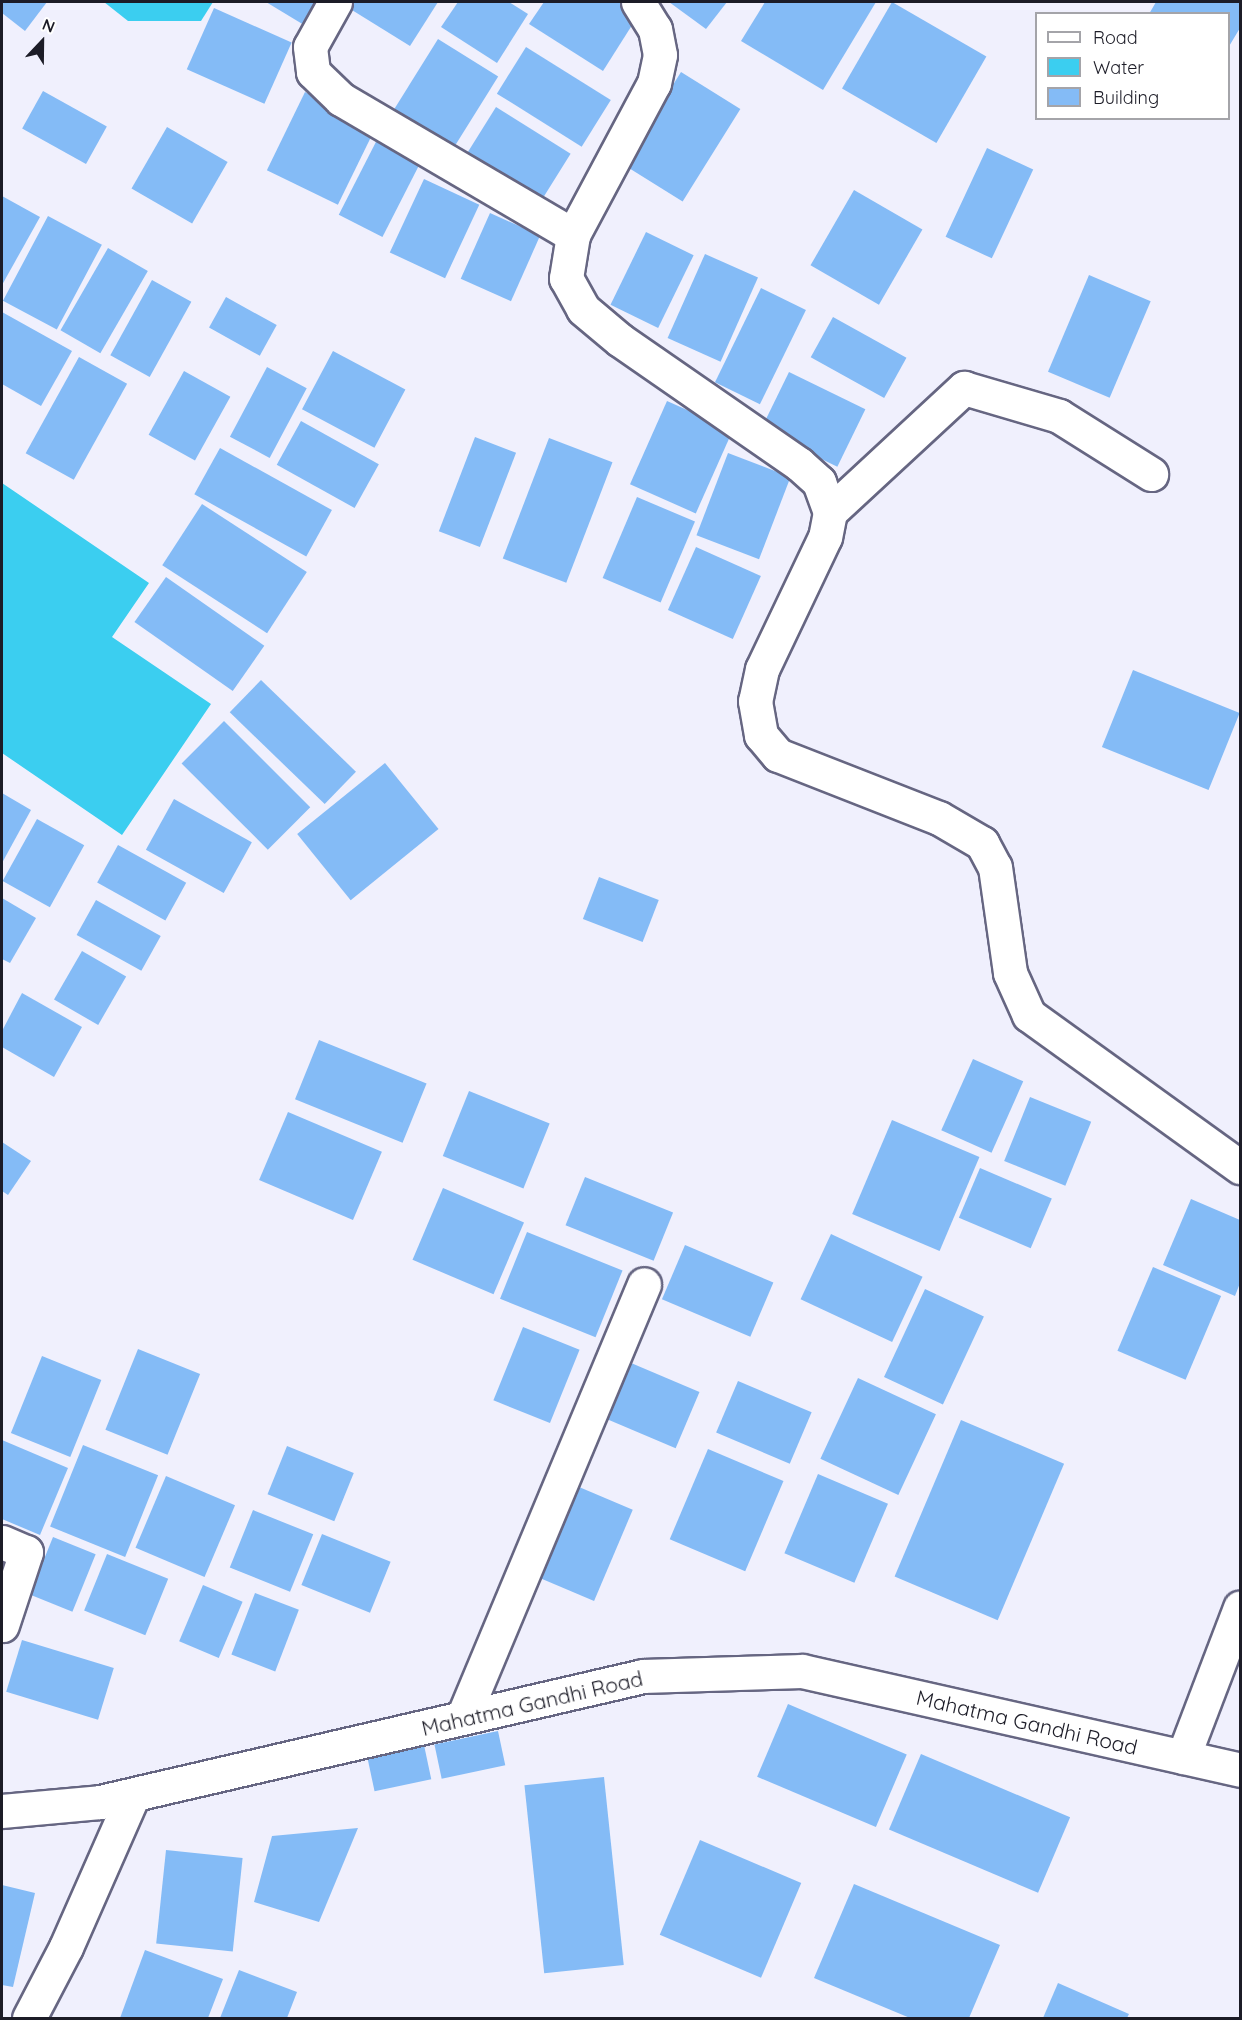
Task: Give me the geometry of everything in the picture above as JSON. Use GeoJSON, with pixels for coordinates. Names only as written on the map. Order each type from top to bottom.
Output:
{"type":"FeatureCollection","features":[{"type":"Feature","properties":{"kind":"street"},"geometry":{"type":"LineString","coordinates":[[335,2],[310,47],[313,72],[341,99],[573,236]]}},
{"type":"Feature","properties":{"kind":"street"},"geometry":{"type":"LineString","coordinates":[[638,2],[655,29],[660,55],[654,83],[573,236],[566,278],[583,309],[620,340],[800,464],[819,482],[830,512],[825,537],[762,669],[755,701],[761,735],[778,755],[939,818],[982,843],[995,867],[1010,972],[1029,1015],[1240,1167]]}},
{"type":"Feature","properties":{"kind":"street"},"geometry":{"type":"LineString","coordinates":[[830,512],[964,388],[1059,416],[1152,474]]}},
{"type":"Feature","properties":{"kind":"street"},"geometry":{"type":"LineString","coordinates":[[463,1717],[644,1284]]}},
{"type":"Feature","properties":{"kind":"street"},"geometry":{"type":"LineString","coordinates":[[2,1542],[26,1552],[2,1625]]}},
{"type":"Feature","properties":{"kind":"street"},"geometry":{"type":"LineString","coordinates":[[1183,1757],[1240,1608]]}},
{"type":"Feature","properties":{"kind":"street","name":"Mahatma Gandhi Road"},"geometry":{"type":"LineString","coordinates":[[2,1811],[100,1802],[643,1676],[802,1671],[1240,1770]]}},
{"type":"Feature","properties":{"kind":"street"},"geometry":{"type":"LineString","coordinates":[[29,2019],[66,1947],[133,1795]]}},
{"type":"Feature","properties":{"kind":"water"},"geometry":{"type":"Polygon","coordinates":[[[104,2],[213,2],[201,21],[128,21],[104,2]]]}},
{"type":"Feature","properties":{"kind":"water"},"geometry":{"type":"Polygon","coordinates":[[[2,483],[149,583],[112,637],[211,704],[122,835],[2,753],[2,483]]]}},
{"type":"Feature","properties":{"kind":"building"},"geometry":{"type":"Polygon","coordinates":[[[2,2],[47,2],[25,31],[2,13],[2,2]]]}},
{"type":"Feature","properties":{"kind":"building"},"geometry":{"type":"Polygon","coordinates":[[[266,2],[319,2],[304,25],[266,2]]]}},
{"type":"Feature","properties":{"kind":"building"},"geometry":{"type":"Polygon","coordinates":[[[339,2],[438,2],[410,46],[339,2]]]}},
{"type":"Feature","properties":{"kind":"building"},"geometry":{"type":"Polygon","coordinates":[[[458,2],[509,2],[528,14],[497,63],[441,27],[458,2]]]}},
{"type":"Feature","properties":{"kind":"building"},"geometry":{"type":"Polygon","coordinates":[[[544,2],[626,2],[641,11],[603,71],[529,24],[544,2]]]}},
{"type":"Feature","properties":{"kind":"building"},"geometry":{"type":"Polygon","coordinates":[[[669,2],[727,2],[706,29],[669,2]]]}},
{"type":"Feature","properties":{"kind":"building"},"geometry":{"type":"Polygon","coordinates":[[[765,2],[876,2],[823,90],[741,41],[765,2]]]}},
{"type":"Feature","properties":{"kind":"building"},"geometry":{"type":"Polygon","coordinates":[[[892,2],[986,56],[936,143],[842,89],[892,2]]]}},
{"type":"Feature","properties":{"kind":"building"},"geometry":{"type":"Polygon","coordinates":[[[1156,2],[1240,2],[1240,28],[1230,45],[1230,12],[1150,12],[1156,2]]]}},
{"type":"Feature","properties":{"kind":"building"},"geometry":{"type":"Polygon","coordinates":[[[214,8],[292,43],[264,104],[187,69],[214,8]]]}},
{"type":"Feature","properties":{"kind":"building"},"geometry":{"type":"Polygon","coordinates":[[[438,39],[498,77],[453,150],[392,112],[438,39]]]}},
{"type":"Feature","properties":{"kind":"building"},"geometry":{"type":"Polygon","coordinates":[[[526,47],[611,100],[582,147],[497,94],[526,47]]]}},
{"type":"Feature","properties":{"kind":"building"},"geometry":{"type":"Polygon","coordinates":[[[681,72],[740,109],[683,202],[623,164],[681,72]]]}},
{"type":"Feature","properties":{"kind":"building"},"geometry":{"type":"Polygon","coordinates":[[[43,91],[107,126],[86,164],[22,129],[43,91]]]}},
{"type":"Feature","properties":{"kind":"building"},"geometry":{"type":"Polygon","coordinates":[[[305,92],[376,127],[338,205],[267,170],[305,92]]]}},
{"type":"Feature","properties":{"kind":"building"},"geometry":{"type":"Polygon","coordinates":[[[496,107],[571,154],[537,208],[462,161],[496,107]]]}},
{"type":"Feature","properties":{"kind":"building"},"geometry":{"type":"Polygon","coordinates":[[[167,127],[228,162],[192,223],[132,188],[167,127]]]}},
{"type":"Feature","properties":{"kind":"building"},"geometry":{"type":"Polygon","coordinates":[[[381,132],[425,154],[382,237],[339,215],[381,132]]]}},
{"type":"Feature","properties":{"kind":"building"},"geometry":{"type":"Polygon","coordinates":[[[987,148],[1033,170],[992,258],[946,237],[987,148]]]}},
{"type":"Feature","properties":{"kind":"building"},"geometry":{"type":"Polygon","coordinates":[[[424,179],[479,205],[445,278],[390,252],[424,179]]]}},
{"type":"Feature","properties":{"kind":"building"},"geometry":{"type":"Polygon","coordinates":[[[854,190],[922,230],[879,305],[810,265],[854,190]]]}},
{"type":"Feature","properties":{"kind":"building"},"geometry":{"type":"Polygon","coordinates":[[[2,196],[40,217],[2,285],[2,196]]]}},
{"type":"Feature","properties":{"kind":"building"},"geometry":{"type":"Polygon","coordinates":[[[490,213],[540,235],[511,301],[461,279],[490,213]]]}},
{"type":"Feature","properties":{"kind":"building"},"geometry":{"type":"Polygon","coordinates":[[[48,216],[102,245],[57,329],[3,301],[48,216]]]}},
{"type":"Feature","properties":{"kind":"building"},"geometry":{"type":"Polygon","coordinates":[[[646,232],[694,255],[658,328],[610,305],[646,232]]]}},
{"type":"Feature","properties":{"kind":"building"},"geometry":{"type":"Polygon","coordinates":[[[108,248],[148,271],[100,353],[61,330],[108,248]]]}},
{"type":"Feature","properties":{"kind":"building"},"geometry":{"type":"Polygon","coordinates":[[[705,254],[758,278],[721,362],[668,338],[705,254]]]}},
{"type":"Feature","properties":{"kind":"building"},"geometry":{"type":"Polygon","coordinates":[[[1089,275],[1151,301],[1110,398],[1048,372],[1089,275]]]}},
{"type":"Feature","properties":{"kind":"building"},"geometry":{"type":"Polygon","coordinates":[[[152,280],[191,302],[150,377],[110,355],[152,280]]]}},
{"type":"Feature","properties":{"kind":"building"},"geometry":{"type":"Polygon","coordinates":[[[761,288],[806,310],[760,404],[715,382],[761,288]]]}},
{"type":"Feature","properties":{"kind":"building"},"geometry":{"type":"Polygon","coordinates":[[[226,297],[277,325],[260,356],[209,328],[226,297]]]}},
{"type":"Feature","properties":{"kind":"building"},"geometry":{"type":"Polygon","coordinates":[[[2,312],[72,351],[41,406],[2,384],[2,312]]]}},
{"type":"Feature","properties":{"kind":"building"},"geometry":{"type":"Polygon","coordinates":[[[833,317],[906,358],[884,398],[811,357],[833,317]]]}},
{"type":"Feature","properties":{"kind":"building"},"geometry":{"type":"Polygon","coordinates":[[[333,351],[405,389],[374,448],[302,409],[333,351]]]}},
{"type":"Feature","properties":{"kind":"building"},"geometry":{"type":"Polygon","coordinates":[[[79,357],[127,384],[74,480],[26,453],[79,357]]]}},
{"type":"Feature","properties":{"kind":"building"},"geometry":{"type":"Polygon","coordinates":[[[267,367],[307,388],[270,458],[230,437],[267,367]]]}},
{"type":"Feature","properties":{"kind":"building"},"geometry":{"type":"Polygon","coordinates":[[[184,371],[230,397],[195,461],[149,435],[184,371]]]}},
{"type":"Feature","properties":{"kind":"building"},"geometry":{"type":"Polygon","coordinates":[[[789,372],[865,409],[837,467],[761,430],[789,372]]]}},
{"type":"Feature","properties":{"kind":"building"},"geometry":{"type":"Polygon","coordinates":[[[667,401],[733,430],[696,513],[630,484],[667,401]]]}},
{"type":"Feature","properties":{"kind":"building"},"geometry":{"type":"Polygon","coordinates":[[[301,421],[379,464],[355,508],[277,465],[301,421]]]}},
{"type":"Feature","properties":{"kind":"building"},"geometry":{"type":"Polygon","coordinates":[[[475,437],[516,453],[480,547],[439,531],[475,437]]]}},
{"type":"Feature","properties":{"kind":"building"},"geometry":{"type":"Polygon","coordinates":[[[549,438],[612,462],[566,583],[503,558],[549,438]]]}},
{"type":"Feature","properties":{"kind":"building"},"geometry":{"type":"Polygon","coordinates":[[[220,448],[332,510],[306,556],[194,494],[220,448]]]}},
{"type":"Feature","properties":{"kind":"building"},"geometry":{"type":"Polygon","coordinates":[[[728,453],[791,477],[759,559],[696,535],[728,453]]]}},
{"type":"Feature","properties":{"kind":"building"},"geometry":{"type":"Polygon","coordinates":[[[637,497],[695,522],[661,603],[603,578],[637,497]]]}},
{"type":"Feature","properties":{"kind":"building"},"geometry":{"type":"Polygon","coordinates":[[[202,504],[307,572],[267,633],[162,565],[202,504]]]}},
{"type":"Feature","properties":{"kind":"building"},"geometry":{"type":"Polygon","coordinates":[[[696,547],[761,576],[733,639],[668,610],[696,547]]]}},
{"type":"Feature","properties":{"kind":"building"},"geometry":{"type":"Polygon","coordinates":[[[166,577],[264,646],[233,691],[134,622],[166,577]]]}},
{"type":"Feature","properties":{"kind":"building"},"geometry":{"type":"Polygon","coordinates":[[[1133,670],[1240,713],[1209,790],[1102,747],[1133,670]]]}},
{"type":"Feature","properties":{"kind":"building"},"geometry":{"type":"Polygon","coordinates":[[[261,680],[356,772],[325,804],[230,712],[261,680]]]}},
{"type":"Feature","properties":{"kind":"building"},"geometry":{"type":"Polygon","coordinates":[[[224,721],[310,807],[268,850],[182,763],[224,721]]]}},
{"type":"Feature","properties":{"kind":"building"},"geometry":{"type":"Polygon","coordinates":[[[385,763],[438,829],[351,900],[297,834],[385,763]]]}},
{"type":"Feature","properties":{"kind":"building"},"geometry":{"type":"Polygon","coordinates":[[[2,793],[31,810],[2,863],[2,793]]]}},
{"type":"Feature","properties":{"kind":"building"},"geometry":{"type":"Polygon","coordinates":[[[174,799],[252,842],[224,893],[146,850],[174,799]]]}},
{"type":"Feature","properties":{"kind":"building"},"geometry":{"type":"Polygon","coordinates":[[[37,819],[84,845],[50,907],[3,881],[37,819]]]}},
{"type":"Feature","properties":{"kind":"building"},"geometry":{"type":"Polygon","coordinates":[[[118,845],[186,883],[165,920],[97,883],[118,845]]]}},
{"type":"Feature","properties":{"kind":"building"},"geometry":{"type":"Polygon","coordinates":[[[599,877],[659,900],[643,942],[583,919],[599,877]]]}},
{"type":"Feature","properties":{"kind":"building"},"geometry":{"type":"Polygon","coordinates":[[[2,898],[36,918],[10,963],[2,959],[2,898]]]}},
{"type":"Feature","properties":{"kind":"building"},"geometry":{"type":"Polygon","coordinates":[[[96,900],[161,936],[141,971],[77,935],[96,900]]]}},
{"type":"Feature","properties":{"kind":"building"},"geometry":{"type":"Polygon","coordinates":[[[82,951],[126,976],[98,1025],[54,999],[82,951]]]}},
{"type":"Feature","properties":{"kind":"building"},"geometry":{"type":"Polygon","coordinates":[[[22,993],[82,1027],[54,1077],[2,1047],[2,1031],[22,993]]]}},
{"type":"Feature","properties":{"kind":"building"},"geometry":{"type":"Polygon","coordinates":[[[319,1040],[427,1083],[403,1143],[295,1099],[319,1040]]]}},
{"type":"Feature","properties":{"kind":"building"},"geometry":{"type":"Polygon","coordinates":[[[973,1059],[1023,1081],[992,1153],[941,1130],[973,1059]]]}},
{"type":"Feature","properties":{"kind":"building"},"geometry":{"type":"Polygon","coordinates":[[[469,1091],[550,1124],[523,1188],[443,1156],[469,1091]]]}},
{"type":"Feature","properties":{"kind":"building"},"geometry":{"type":"Polygon","coordinates":[[[1030,1097],[1091,1122],[1065,1186],[1004,1161],[1030,1097]]]}},
{"type":"Feature","properties":{"kind":"building"},"geometry":{"type":"Polygon","coordinates":[[[288,1112],[382,1152],[353,1220],[259,1180],[288,1112]]]}},
{"type":"Feature","properties":{"kind":"building"},"geometry":{"type":"Polygon","coordinates":[[[892,1120],[979,1157],[940,1251],[852,1214],[892,1120]]]}},
{"type":"Feature","properties":{"kind":"building"},"geometry":{"type":"Polygon","coordinates":[[[2,1142],[31,1161],[8,1195],[2,1191],[2,1142]]]}},
{"type":"Feature","properties":{"kind":"building"},"geometry":{"type":"Polygon","coordinates":[[[980,1168],[1052,1198],[1031,1248],[959,1218],[980,1168]]]}},
{"type":"Feature","properties":{"kind":"building"},"geometry":{"type":"Polygon","coordinates":[[[585,1177],[673,1213],[654,1261],[566,1225],[585,1177]]]}},
{"type":"Feature","properties":{"kind":"building"},"geometry":{"type":"Polygon","coordinates":[[[443,1188],[524,1222],[494,1294],[413,1260],[443,1188]]]}},
{"type":"Feature","properties":{"kind":"building"},"geometry":{"type":"Polygon","coordinates":[[[1191,1199],[1240,1220],[1240,1283],[1235,1296],[1163,1265],[1191,1199]]]}},
{"type":"Feature","properties":{"kind":"building"},"geometry":{"type":"Polygon","coordinates":[[[527,1232],[622,1271],[596,1337],[500,1299],[527,1232]]]}},
{"type":"Feature","properties":{"kind":"building"},"geometry":{"type":"Polygon","coordinates":[[[831,1234],[923,1277],[892,1342],[801,1299],[831,1234]]]}},
{"type":"Feature","properties":{"kind":"building"},"geometry":{"type":"Polygon","coordinates":[[[685,1245],[773,1283],[750,1337],[662,1299],[685,1245]]]}},
{"type":"Feature","properties":{"kind":"building"},"geometry":{"type":"Polygon","coordinates":[[[1153,1267],[1221,1296],[1186,1380],[1117,1351],[1153,1267]]]}},
{"type":"Feature","properties":{"kind":"building"},"geometry":{"type":"Polygon","coordinates":[[[925,1289],[984,1316],[943,1404],[884,1377],[925,1289]]]}},
{"type":"Feature","properties":{"kind":"building"},"geometry":{"type":"Polygon","coordinates":[[[523,1327],[580,1350],[550,1423],[493,1400],[523,1327]]]}},
{"type":"Feature","properties":{"kind":"building"},"geometry":{"type":"Polygon","coordinates":[[[138,1349],[200,1374],[168,1455],[105,1430],[138,1349]]]}},
{"type":"Feature","properties":{"kind":"building"},"geometry":{"type":"Polygon","coordinates":[[[42,1356],[101,1380],[70,1457],[11,1433],[42,1356]]]}},
{"type":"Feature","properties":{"kind":"building"},"geometry":{"type":"Polygon","coordinates":[[[624,1360],[699,1392],[676,1448],[600,1416],[624,1360]]]}},
{"type":"Feature","properties":{"kind":"building"},"geometry":{"type":"Polygon","coordinates":[[[858,1378],[936,1414],[898,1495],[820,1459],[858,1378]]]}},
{"type":"Feature","properties":{"kind":"building"},"geometry":{"type":"Polygon","coordinates":[[[738,1381],[812,1412],[790,1464],[716,1433],[738,1381]]]}},
{"type":"Feature","properties":{"kind":"building"},"geometry":{"type":"Polygon","coordinates":[[[961,1420],[1064,1464],[998,1620],[895,1576],[961,1420]]]}},
{"type":"Feature","properties":{"kind":"building"},"geometry":{"type":"Polygon","coordinates":[[[2,1440],[68,1468],[40,1535],[2,1519],[2,1440]]]}},
{"type":"Feature","properties":{"kind":"building"},"geometry":{"type":"Polygon","coordinates":[[[83,1445],[158,1475],[125,1557],[50,1527],[83,1445]]]}},
{"type":"Feature","properties":{"kind":"building"},"geometry":{"type":"Polygon","coordinates":[[[287,1446],[354,1473],[334,1521],[268,1494],[287,1446]]]}},
{"type":"Feature","properties":{"kind":"building"},"geometry":{"type":"Polygon","coordinates":[[[708,1449],[783,1481],[745,1571],[670,1539],[708,1449]]]}},
{"type":"Feature","properties":{"kind":"building"},"geometry":{"type":"Polygon","coordinates":[[[818,1474],[888,1504],[854,1583],[784,1553],[818,1474]]]}},
{"type":"Feature","properties":{"kind":"building"},"geometry":{"type":"Polygon","coordinates":[[[166,1476],[235,1505],[205,1577],[136,1548],[166,1476]]]}},
{"type":"Feature","properties":{"kind":"building"},"geometry":{"type":"Polygon","coordinates":[[[572,1484],[633,1510],[594,1601],[533,1575],[572,1484]]]}},
{"type":"Feature","properties":{"kind":"building"},"geometry":{"type":"Polygon","coordinates":[[[253,1510],[313,1534],[290,1592],[230,1567],[253,1510]]]}},
{"type":"Feature","properties":{"kind":"building"},"geometry":{"type":"Polygon","coordinates":[[[322,1534],[391,1562],[370,1613],[301,1585],[322,1534]]]}},
{"type":"Feature","properties":{"kind":"building"},"geometry":{"type":"Polygon","coordinates":[[[53,1537],[96,1554],[72,1612],[30,1594],[53,1537]]]}},
{"type":"Feature","properties":{"kind":"building"},"geometry":{"type":"Polygon","coordinates":[[[107,1554],[168,1579],[145,1635],[84,1611],[107,1554]]]}},
{"type":"Feature","properties":{"kind":"building"},"geometry":{"type":"Polygon","coordinates":[[[203,1585],[243,1602],[219,1658],[179,1641],[203,1585]]]}},
{"type":"Feature","properties":{"kind":"building"},"geometry":{"type":"Polygon","coordinates":[[[255,1593],[299,1610],[275,1671],[231,1655],[255,1593]]]}},
{"type":"Feature","properties":{"kind":"building"},"geometry":{"type":"Polygon","coordinates":[[[22,1640],[114,1668],[98,1720],[6,1692],[22,1640]]]}},
{"type":"Feature","properties":{"kind":"building"},"geometry":{"type":"Polygon","coordinates":[[[788,1704],[907,1754],[876,1827],[757,1777],[788,1704]]]}},
{"type":"Feature","properties":{"kind":"building"},"geometry":{"type":"Polygon","coordinates":[[[498,1731],[505,1765],[442,1779],[434,1745],[498,1731]]]}},
{"type":"Feature","properties":{"kind":"building"},"geometry":{"type":"Polygon","coordinates":[[[424,1745],[431,1779],[375,1791],[367,1757],[424,1745]]]}},
{"type":"Feature","properties":{"kind":"building"},"geometry":{"type":"Polygon","coordinates":[[[921,1754],[1070,1817],[1038,1893],[889,1829],[921,1754]]]}},
{"type":"Feature","properties":{"kind":"building"},"geometry":{"type":"Polygon","coordinates":[[[604,1777],[624,1965],[544,1973],[524,1785],[604,1777]]]}},
{"type":"Feature","properties":{"kind":"building"},"geometry":{"type":"Polygon","coordinates":[[[358,1828],[319,1922],[254,1902],[272,1836],[358,1828]]]}},
{"type":"Feature","properties":{"kind":"building"},"geometry":{"type":"Polygon","coordinates":[[[700,1840],[801,1883],[761,1978],[660,1935],[700,1840]]]}},
{"type":"Feature","properties":{"kind":"building"},"geometry":{"type":"Polygon","coordinates":[[[166,1850],[243,1858],[233,1952],[156,1943],[166,1850]]]}},
{"type":"Feature","properties":{"kind":"building"},"geometry":{"type":"Polygon","coordinates":[[[854,1884],[1000,1945],[969,2018],[910,2018],[814,1978],[854,1884]]]}},
{"type":"Feature","properties":{"kind":"building"},"geometry":{"type":"Polygon","coordinates":[[[2,1885],[35,1893],[13,1987],[2,1985],[2,1885]]]}},
{"type":"Feature","properties":{"kind":"building"},"geometry":{"type":"Polygon","coordinates":[[[145,1950],[223,1979],[208,2018],[120,2018],[145,1950]]]}},
{"type":"Feature","properties":{"kind":"building"},"geometry":{"type":"Polygon","coordinates":[[[239,1970],[297,1992],[287,2018],[220,2018],[239,1970]]]}},
{"type":"Feature","properties":{"kind":"building"},"geometry":{"type":"Polygon","coordinates":[[[1058,1983],[1129,2014],[1127,2018],[1043,2018],[1058,1983]]]}}]}
